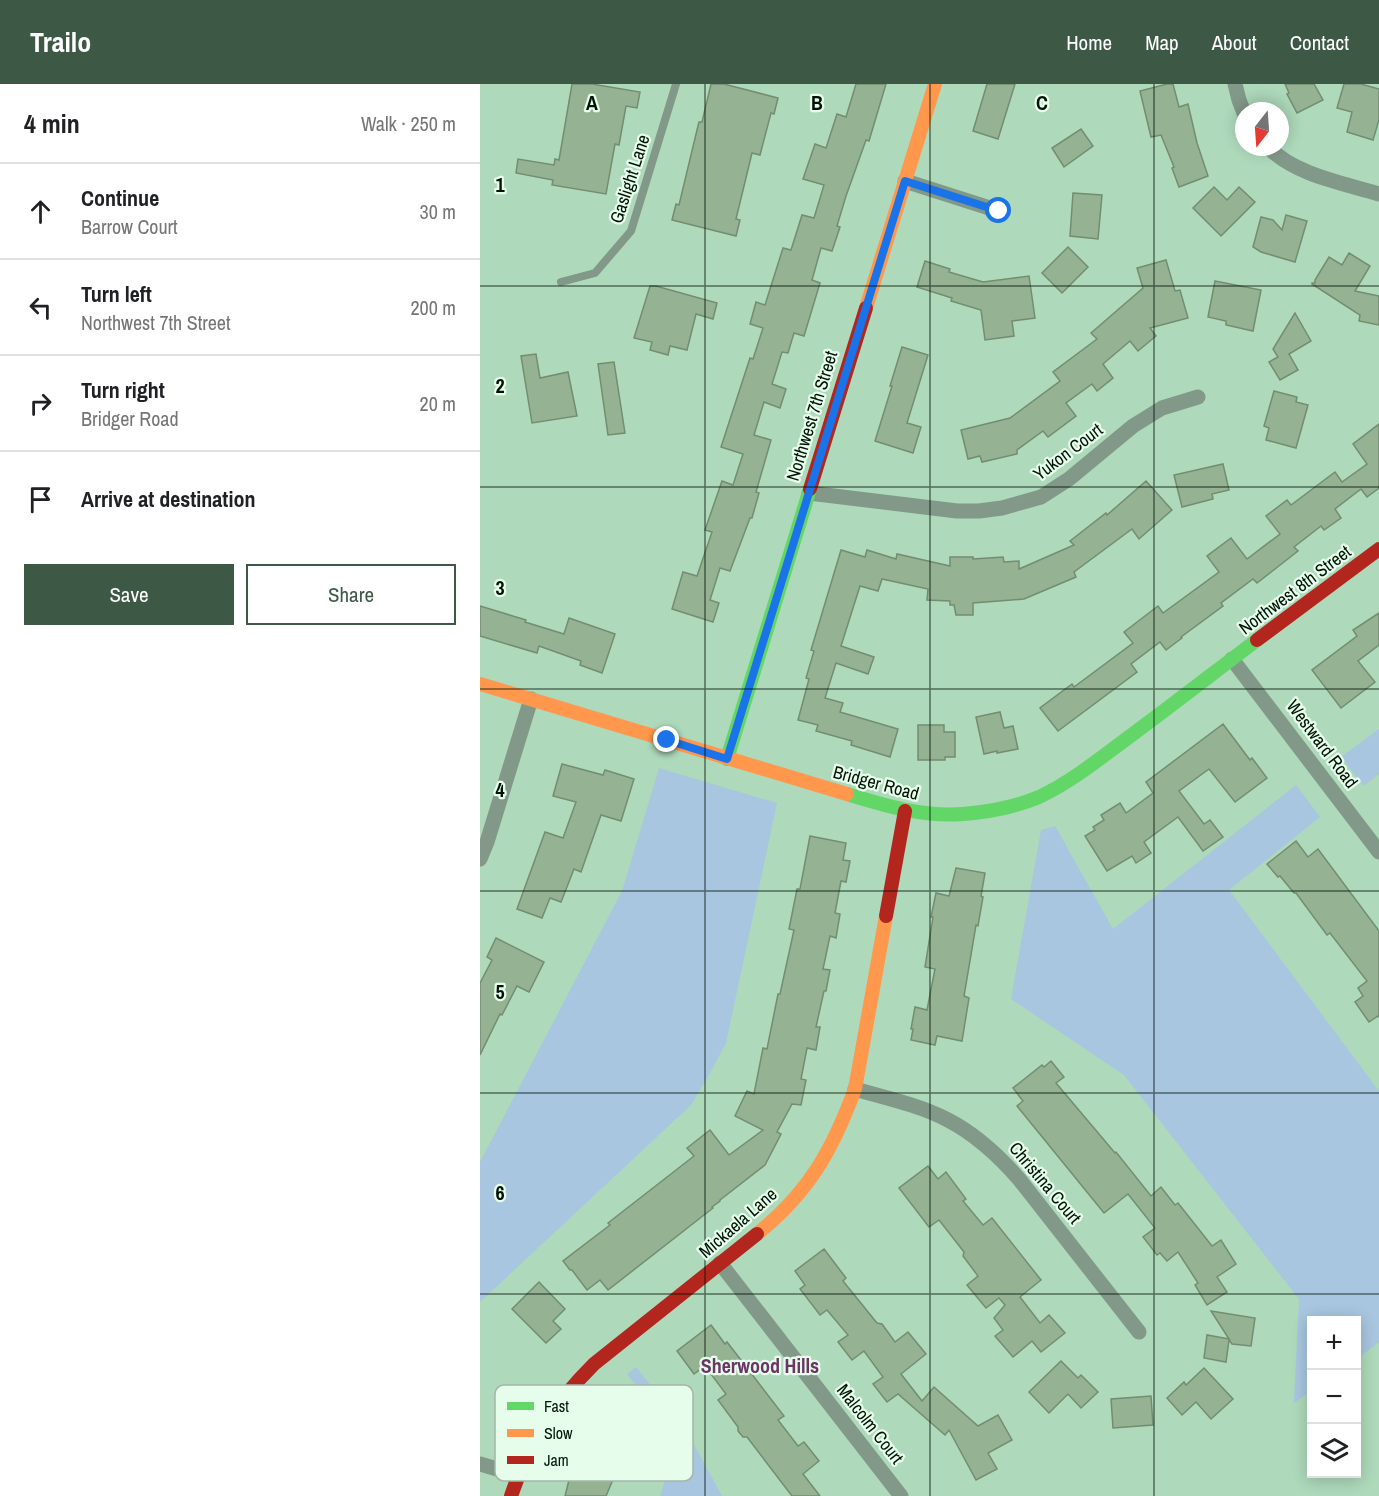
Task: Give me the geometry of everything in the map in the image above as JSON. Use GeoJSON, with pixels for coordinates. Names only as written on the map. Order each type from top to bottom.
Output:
{"type":"FeatureCollection","features":[{"type":"Feature","properties":{"kind":"street","name":"Northwest 7th Street"},"geometry":{"type":"LineString","coordinates":[[727,759],[935,84]]}},
{"type":"Feature","properties":{"kind":"street"},"geometry":{"type":"LineString","coordinates":[[1235,84],[1240,102]]}},
{"type":"Feature","properties":{"kind":"street"},"geometry":{"type":"LineString","coordinates":[[1278,156],[1299,169],[1379,194]]}},
{"type":"Feature","properties":{"kind":"street"},"geometry":{"type":"LineString","coordinates":[[905,181],[999,211]]}},
{"type":"Feature","properties":{"kind":"street","name":"Yukon Court"},"geometry":{"type":"LineString","coordinates":[[809,493],[957,511],[980,511],[1022,504],[1041,497],[1055,488],[1133,426],[1162,408],[1198,397]]}},
{"type":"Feature","properties":{"kind":"street","name":"Northwest 8th Street"},"geometry":{"type":"LineString","coordinates":[[1232,659],[1379,549]]}},
{"type":"Feature","properties":{"kind":"street","name":"Bridger Road"},"geometry":{"type":"LineString","coordinates":[[480,684],[905,811],[950,815],[1002,809],[1047,793],[1088,767],[1232,659]]}},
{"type":"Feature","properties":{"kind":"street","name":"Westward Road"},"geometry":{"type":"LineString","coordinates":[[1232,659],[1379,852]]}},
{"type":"Feature","properties":{"kind":"street"},"geometry":{"type":"LineString","coordinates":[[480,860],[531,699]]}},
{"type":"Feature","properties":{"kind":"street","name":"Mickaela Lane"},"geometry":{"type":"LineString","coordinates":[[573,1385],[594,1364],[778,1216],[804,1189],[825,1158],[842,1125],[855,1089],[905,811]]}},
{"type":"Feature","properties":{"kind":"street","name":"Christina Court"},"geometry":{"type":"LineString","coordinates":[[855,1089],[920,1108],[948,1120],[979,1139],[1019,1179],[1140,1332]]}},
{"type":"Feature","properties":{"kind":"street","name":"Malcolm Court"},"geometry":{"type":"LineString","coordinates":[[720,1263],[901,1496]]}},
{"type":"Feature","properties":{"kind":"street"},"geometry":{"type":"LineString","coordinates":[[480,1464],[495,1468]]}},
{"type":"Feature","properties":{"kind":"street","name":"Mickaela Lane"},"geometry":{"type":"LineString","coordinates":[[511,1496],[515,1481]]}},
{"type":"Feature","properties":{"kind":"lane","name":"Gaslight Lane"},"geometry":{"type":"LineString","coordinates":[[561,282],[595,273],[631,231],[676,84]]}},
{"type":"Feature","properties":{"kind":"shaded area"},"geometry":{"type":"Polygon","coordinates":[[[1379,729],[1379,774],[1364,786],[1341,757],[1379,729]]]}},
{"type":"Feature","properties":{"kind":"shaded area"},"geometry":{"type":"Polygon","coordinates":[[[659,768],[777,803],[726,1043],[691,1105],[480,1302],[480,1162],[622,891],[659,768]]]}},
{"type":"Feature","properties":{"kind":"shaded area"},"geometry":{"type":"Polygon","coordinates":[[[1296,785],[1320,817],[1229,890],[1379,1091],[1379,1342],[1361,1356],[1361,1316],[1307,1316],[1307,1394],[1294,1403],[1299,1299],[1124,1075],[1011,999],[1041,830],[1055,826],[1113,929],[1296,785]]]}},
{"type":"Feature","properties":{"kind":"shaded area"},"geometry":{"type":"Polygon","coordinates":[[[636,1367],[650,1385],[636,1385],[627,1374],[636,1367]]]}},
{"type":"Feature","properties":{"kind":"shaded area"},"geometry":{"type":"Polygon","coordinates":[[[693,1443],[722,1496],[660,1496],[665,1481],[693,1481],[693,1443]]]}},
{"type":"Feature","properties":{"kind":"building"},"geometry":{"type":"Polygon","coordinates":[[[572,84],[592,84],[640,92],[637,108],[626,106],[619,145],[615,144],[606,194],[552,185],[553,180],[516,173],[518,159],[554,165],[555,159],[559,160],[572,84]]]}},
{"type":"Feature","properties":{"kind":"building"},"geometry":{"type":"Polygon","coordinates":[[[711,84],[724,84],[778,98],[774,114],[771,113],[760,155],[752,153],[736,219],[740,220],[736,236],[672,220],[676,204],[679,205],[699,122],[702,122],[711,84]]]}},
{"type":"Feature","properties":{"kind":"building"},"geometry":{"type":"Polygon","coordinates":[[[856,84],[886,84],[869,141],[866,140],[846,196],[837,226],[840,227],[832,251],[821,248],[812,280],[820,283],[804,336],[794,333],[788,353],[782,352],[772,384],[786,389],[780,408],[764,402],[754,435],[771,440],[756,492],[759,493],[752,518],[750,518],[730,571],[720,568],[710,600],[719,603],[713,622],[672,609],[683,572],[697,576],[712,532],[705,530],[722,481],[733,485],[743,454],[721,447],[750,358],[753,359],[763,328],[750,324],[756,302],[765,305],[783,248],[791,250],[802,215],[814,218],[824,185],[803,179],[815,144],[826,148],[837,114],[846,117],[856,84]]]}},
{"type":"Feature","properties":{"kind":"building"},"geometry":{"type":"Polygon","coordinates":[[[987,84],[1015,84],[998,139],[973,131],[987,84]]]}},
{"type":"Feature","properties":{"kind":"building"},"geometry":{"type":"Polygon","coordinates":[[[1173,84],[1179,107],[1188,104],[1208,176],[1179,187],[1172,168],[1174,167],[1161,135],[1151,137],[1140,91],[1173,84]]]}},
{"type":"Feature","properties":{"kind":"building"},"geometry":{"type":"Polygon","coordinates":[[[1285,84],[1314,84],[1323,100],[1297,113],[1287,94],[1289,93],[1285,84]]]}},
{"type":"Feature","properties":{"kind":"building"},"geometry":{"type":"Polygon","coordinates":[[[1344,84],[1361,84],[1379,89],[1379,120],[1373,140],[1347,132],[1352,112],[1337,108],[1344,84]]]}},
{"type":"Feature","properties":{"kind":"building"},"geometry":{"type":"Polygon","coordinates":[[[1081,129],[1093,146],[1064,167],[1052,148],[1081,129]]]}},
{"type":"Feature","properties":{"kind":"building"},"geometry":{"type":"Polygon","coordinates":[[[1214,187],[1227,200],[1239,187],[1255,202],[1221,236],[1193,208],[1214,187]]]}},
{"type":"Feature","properties":{"kind":"building"},"geometry":{"type":"Polygon","coordinates":[[[1073,193],[1102,195],[1098,239],[1070,236],[1073,193]]]}},
{"type":"Feature","properties":{"kind":"building"},"geometry":{"type":"Polygon","coordinates":[[[1286,215],[1307,221],[1295,262],[1261,252],[1253,247],[1261,217],[1273,220],[1282,230],[1286,215]]]}},
{"type":"Feature","properties":{"kind":"building"},"geometry":{"type":"Polygon","coordinates":[[[1068,247],[1088,267],[1062,293],[1042,273],[1068,247]]]}},
{"type":"Feature","properties":{"kind":"building"},"geometry":{"type":"Polygon","coordinates":[[[1349,253],[1370,266],[1355,291],[1379,296],[1379,325],[1359,321],[1360,315],[1312,284],[1315,283],[1329,257],[1342,265],[1349,253]]]}},
{"type":"Feature","properties":{"kind":"building"},"geometry":{"type":"Polygon","coordinates":[[[1166,260],[1175,291],[1180,290],[1188,318],[1150,328],[1156,336],[1138,351],[1130,341],[1103,364],[1113,378],[1097,391],[1092,384],[1066,403],[1076,416],[1048,437],[1043,431],[1017,450],[1017,454],[982,462],[980,456],[968,459],[961,430],[1010,418],[1060,381],[1053,372],[1097,339],[1091,333],[1143,288],[1137,268],[1166,260]]]}},
{"type":"Feature","properties":{"kind":"building"},"geometry":{"type":"Polygon","coordinates":[[[925,261],[950,269],[949,272],[983,282],[1029,276],[1035,318],[1012,321],[1014,336],[985,340],[981,310],[917,287],[925,261]]]}},
{"type":"Feature","properties":{"kind":"building"},"geometry":{"type":"Polygon","coordinates":[[[1215,281],[1261,290],[1253,331],[1226,325],[1226,321],[1208,317],[1215,281]]]}},
{"type":"Feature","properties":{"kind":"building"},"geometry":{"type":"Polygon","coordinates":[[[650,286],[717,303],[713,319],[696,314],[687,350],[670,346],[668,355],[650,350],[652,342],[634,338],[650,286]]]}},
{"type":"Feature","properties":{"kind":"building"},"geometry":{"type":"Polygon","coordinates":[[[1295,313],[1311,341],[1289,354],[1298,370],[1280,380],[1269,362],[1278,357],[1273,349],[1295,313]]]}},
{"type":"Feature","properties":{"kind":"building"},"geometry":{"type":"Polygon","coordinates":[[[902,347],[928,355],[907,423],[921,427],[913,453],[875,441],[902,347]]]}},
{"type":"Feature","properties":{"kind":"building"},"geometry":{"type":"Polygon","coordinates":[[[536,354],[540,378],[568,372],[577,416],[532,423],[521,356],[536,354]]]}},
{"type":"Feature","properties":{"kind":"building"},"geometry":{"type":"Polygon","coordinates":[[[614,362],[625,433],[608,435],[598,364],[614,362]]]}},
{"type":"Feature","properties":{"kind":"building"},"geometry":{"type":"Polygon","coordinates":[[[1274,391],[1297,397],[1296,402],[1308,405],[1296,448],[1266,440],[1269,428],[1264,426],[1274,391]]]}},
{"type":"Feature","properties":{"kind":"building"},"geometry":{"type":"Polygon","coordinates":[[[1379,424],[1379,488],[1367,497],[1361,489],[1335,509],[1341,518],[1324,530],[1321,526],[1294,547],[1298,551],[1257,583],[1253,579],[1221,603],[1223,606],[1166,650],[1160,642],[1131,664],[1137,672],[1058,731],[1040,708],[1072,684],[1074,687],[1133,643],[1124,632],[1158,606],[1163,613],[1219,572],[1207,556],[1231,538],[1247,559],[1280,534],[1266,516],[1287,500],[1291,505],[1335,472],[1342,482],[1367,464],[1353,444],[1379,424]]]}},
{"type":"Feature","properties":{"kind":"building"},"geometry":{"type":"Polygon","coordinates":[[[1223,464],[1229,490],[1212,494],[1213,499],[1182,507],[1174,475],[1223,464]]]}},
{"type":"Feature","properties":{"kind":"building"},"geometry":{"type":"Polygon","coordinates":[[[1146,481],[1172,510],[1139,539],[1132,529],[1074,572],[1076,577],[1024,599],[973,603],[973,615],[956,615],[954,605],[950,605],[950,601],[927,600],[928,589],[882,579],[878,591],[860,586],[841,646],[874,657],[868,674],[836,663],[825,698],[843,703],[840,712],[898,729],[890,757],[851,745],[852,741],[816,731],[818,725],[798,720],[809,679],[806,678],[814,651],[811,650],[841,550],[865,557],[867,550],[896,559],[897,554],[950,566],[950,557],[973,557],[973,559],[1003,557],[1004,562],[1019,561],[1019,569],[1074,545],[1070,541],[1106,513],[1107,515],[1146,481]]]}},
{"type":"Feature","properties":{"kind":"building"},"geometry":{"type":"Polygon","coordinates":[[[480,606],[564,634],[569,618],[615,634],[602,673],[580,665],[581,661],[539,646],[537,653],[480,636],[480,606]]]}},
{"type":"Feature","properties":{"kind":"building"},"geometry":{"type":"Polygon","coordinates":[[[1379,613],[1379,645],[1358,661],[1375,682],[1341,708],[1312,670],[1357,636],[1353,630],[1379,613]]]}},
{"type":"Feature","properties":{"kind":"building"},"geometry":{"type":"Polygon","coordinates":[[[1000,712],[1004,728],[1013,726],[1018,749],[984,754],[976,717],[1000,712]]]}},
{"type":"Feature","properties":{"kind":"building"},"geometry":{"type":"Polygon","coordinates":[[[1223,724],[1250,760],[1252,758],[1267,778],[1235,802],[1209,769],[1179,791],[1204,824],[1210,820],[1223,837],[1203,851],[1178,817],[1144,842],[1151,853],[1136,863],[1132,856],[1107,871],[1085,836],[1095,830],[1093,827],[1104,820],[1101,815],[1120,803],[1126,813],[1153,793],[1146,782],[1223,724]]]}},
{"type":"Feature","properties":{"kind":"building"},"geometry":{"type":"Polygon","coordinates":[[[918,725],[944,725],[944,732],[955,732],[955,757],[945,757],[945,760],[918,760],[918,725]]]}},
{"type":"Feature","properties":{"kind":"building"},"geometry":{"type":"Polygon","coordinates":[[[562,764],[603,775],[605,770],[634,779],[621,821],[601,815],[581,872],[574,869],[561,902],[550,898],[542,918],[517,909],[545,832],[563,838],[576,802],[553,796],[562,764]]]}},
{"type":"Feature","properties":{"kind":"building"},"geometry":{"type":"Polygon","coordinates":[[[810,836],[846,843],[843,860],[850,861],[846,882],[841,881],[835,913],[840,914],[836,938],[830,936],[823,969],[830,970],[816,1027],[820,1027],[816,1050],[807,1048],[801,1079],[806,1080],[801,1105],[792,1104],[777,1132],[781,1134],[765,1165],[608,1290],[600,1280],[587,1290],[563,1261],[694,1156],[687,1148],[710,1130],[729,1155],[763,1130],[735,1116],[747,1091],[754,1094],[763,1048],[767,1049],[794,930],[789,929],[797,889],[800,889],[810,836]]]}},
{"type":"Feature","properties":{"kind":"building"},"geometry":{"type":"Polygon","coordinates":[[[1296,841],[1308,857],[1318,849],[1379,931],[1379,1017],[1369,1022],[1355,1002],[1363,996],[1358,988],[1367,981],[1330,933],[1327,935],[1296,893],[1267,864],[1296,841]]]}},
{"type":"Feature","properties":{"kind":"building"},"geometry":{"type":"Polygon","coordinates":[[[956,868],[985,873],[981,896],[983,897],[964,996],[969,998],[962,1041],[937,1036],[935,1045],[911,1040],[913,1029],[911,1029],[915,1007],[927,1010],[935,969],[925,967],[936,893],[949,896],[956,868]]]}},
{"type":"Feature","properties":{"kind":"building"},"geometry":{"type":"Polygon","coordinates":[[[496,938],[544,962],[529,992],[517,986],[480,1055],[480,983],[492,960],[487,957],[496,938]]]}},
{"type":"Feature","properties":{"kind":"building"},"geometry":{"type":"Polygon","coordinates":[[[1051,1061],[1064,1077],[1056,1083],[1151,1196],[1161,1187],[1175,1205],[1178,1203],[1212,1246],[1221,1240],[1236,1264],[1217,1277],[1227,1292],[1207,1305],[1195,1285],[1198,1283],[1178,1252],[1167,1261],[1160,1253],[1157,1255],[1143,1237],[1155,1228],[1128,1194],[1104,1213],[1017,1106],[1023,1101],[1013,1088],[1042,1065],[1044,1067],[1051,1061]]]}},
{"type":"Feature","properties":{"kind":"building"},"geometry":{"type":"Polygon","coordinates":[[[928,1166],[938,1179],[946,1172],[966,1199],[963,1201],[983,1225],[992,1218],[1041,1280],[1020,1297],[1040,1323],[1049,1315],[1065,1333],[1041,1352],[1032,1341],[1013,1357],[995,1336],[1003,1330],[994,1318],[1005,1305],[999,1298],[986,1308],[967,1285],[978,1276],[963,1256],[964,1252],[939,1220],[929,1227],[899,1188],[928,1166]]]}},
{"type":"Feature","properties":{"kind":"building"},"geometry":{"type":"Polygon","coordinates":[[[824,1249],[846,1278],[843,1281],[895,1342],[908,1332],[926,1354],[901,1374],[922,1401],[934,1387],[978,1426],[998,1415],[1012,1440],[988,1453],[997,1469],[976,1480],[949,1430],[945,1435],[898,1394],[887,1402],[873,1384],[883,1377],[864,1351],[852,1360],[838,1342],[848,1335],[827,1310],[820,1315],[800,1289],[805,1285],[795,1271],[824,1249]]]}},
{"type":"Feature","properties":{"kind":"building"},"geometry":{"type":"Polygon","coordinates":[[[539,1282],[565,1309],[553,1321],[561,1329],[546,1343],[512,1309],[539,1282]]]}},
{"type":"Feature","properties":{"kind":"building"},"geometry":{"type":"Polygon","coordinates":[[[1211,1311],[1255,1318],[1251,1346],[1232,1344],[1229,1340],[1226,1362],[1204,1358],[1207,1335],[1229,1339],[1211,1311]]]}},
{"type":"Feature","properties":{"kind":"building"},"geometry":{"type":"Polygon","coordinates":[[[711,1325],[725,1344],[727,1342],[784,1416],[778,1420],[798,1446],[804,1442],[819,1461],[803,1474],[820,1496],[792,1496],[747,1437],[743,1437],[738,1431],[738,1427],[718,1400],[726,1394],[705,1366],[694,1374],[677,1351],[711,1325]]]}},
{"type":"Feature","properties":{"kind":"building"},"geometry":{"type":"Polygon","coordinates":[[[1061,1361],[1078,1378],[1081,1375],[1098,1392],[1081,1408],[1068,1394],[1049,1413],[1029,1392],[1061,1361]]]}},
{"type":"Feature","properties":{"kind":"building"},"geometry":{"type":"Polygon","coordinates":[[[1204,1368],[1233,1399],[1211,1419],[1196,1402],[1182,1415],[1167,1398],[1184,1382],[1186,1385],[1204,1368]]]}},
{"type":"Feature","properties":{"kind":"building"},"geometry":{"type":"Polygon","coordinates":[[[1151,1396],[1153,1425],[1113,1428],[1111,1399],[1151,1396]]]}},
{"type":"Feature","properties":{"kind":"building"},"geometry":{"type":"Polygon","coordinates":[[[569,1481],[612,1481],[606,1496],[565,1496],[569,1481]]]}},
{"type":"Feature","properties":{"kind":"traffic: fast"},"geometry":{"type":"LineString","coordinates":[[727,759],[810,489]]}},
{"type":"Feature","properties":{"kind":"traffic: fast"},"geometry":{"type":"LineString","coordinates":[[847,794],[905,810],[933,814],[973,813],[1030,801],[1052,791],[1088,768],[1257,640]]}},
{"type":"Feature","properties":{"kind":"traffic: slow"},"geometry":{"type":"LineString","coordinates":[[866,308],[935,84]]}},
{"type":"Feature","properties":{"kind":"traffic: slow"},"geometry":{"type":"LineString","coordinates":[[480,684],[847,794]]}},
{"type":"Feature","properties":{"kind":"traffic: slow"},"geometry":{"type":"LineString","coordinates":[[757,1234],[791,1202],[817,1169],[828,1151],[855,1089],[886,916]]}},
{"type":"Feature","properties":{"kind":"traffic: jam"},"geometry":{"type":"LineString","coordinates":[[810,489],[866,308]]}},
{"type":"Feature","properties":{"kind":"traffic: jam"},"geometry":{"type":"LineString","coordinates":[[1257,640],[1379,549]]}},
{"type":"Feature","properties":{"kind":"traffic: jam"},"geometry":{"type":"LineString","coordinates":[[886,916],[905,811]]}},
{"type":"Feature","properties":{"kind":"traffic: jam"},"geometry":{"type":"LineString","coordinates":[[574,1385],[594,1364],[757,1234]]}},
{"type":"Feature","properties":{"kind":"traffic: jam"},"geometry":{"type":"LineString","coordinates":[[511,1496],[516,1481]]}},
{"type":"Feature","properties":{"kind":"district","name":"Sherwood Hills"},"geometry":{"type":"Point","coordinates":[760,1366]}},
{"type":"Feature","properties":{"kind":"route"},"geometry":{"type":"LineString","coordinates":[[667,740],[727,759],[905,181],[999,211]]}}]}
